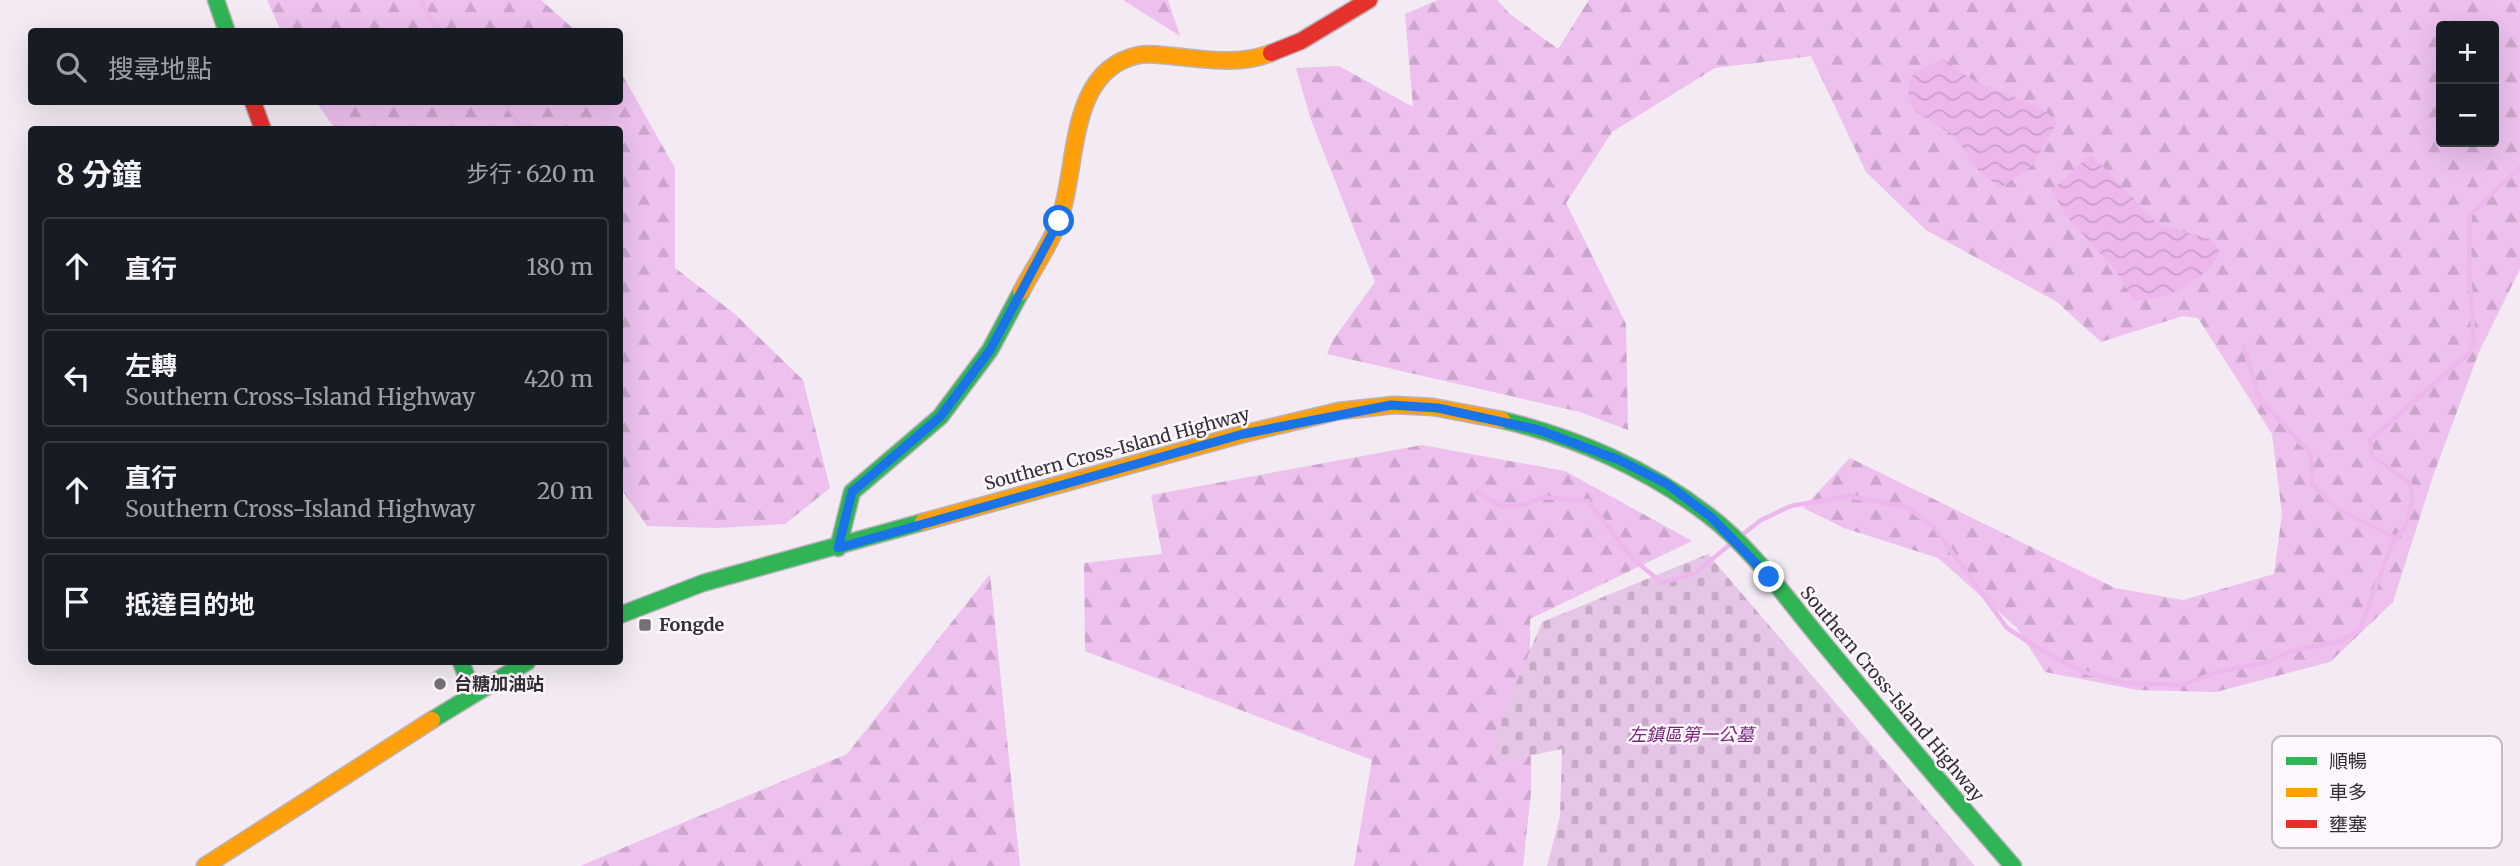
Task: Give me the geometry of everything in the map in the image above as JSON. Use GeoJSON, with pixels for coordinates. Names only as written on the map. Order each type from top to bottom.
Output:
{"type":"FeatureCollection","features":[{"type":"Feature","properties":{"kind":"main road"},"geometry":{"type":"LineString","coordinates":[[216,0],[226,28]]}},
{"type":"Feature","properties":{"kind":"main road"},"geometry":{"type":"LineString","coordinates":[[838,548],[852,492],[940,417],[990,350],[1059,221],[1079,125],[1088,96],[1102,75],[1117,61],[1142,54],[1234,61],[1261,57],[1301,41],[1368,0]]}},
{"type":"Feature","properties":{"kind":"main road"},"geometry":{"type":"LineString","coordinates":[[254,105],[262,126]]}},
{"type":"Feature","properties":{"kind":"main road","name":"Southern Cross-Island Highway"},"geometry":{"type":"LineString","coordinates":[[623,614],[703,583],[838,548],[1243,434],[1391,405],[1438,408],[1539,430],[1593,448],[1667,484],[1711,517],[1737,542],[2013,866]]}},
{"type":"Feature","properties":{"kind":"main road"},"geometry":{"type":"LineString","coordinates":[[462,665],[473,693]]}},
{"type":"Feature","properties":{"kind":"main road"},"geometry":{"type":"LineString","coordinates":[[205,866],[473,693],[522,665]]}},
{"type":"Feature","properties":{"kind":"green space"},"geometry":{"type":"Polygon","coordinates":[[[267,0],[541,0],[573,28],[280,28],[267,0]]]}},
{"type":"Feature","properties":{"kind":"green space"},"geometry":{"type":"Polygon","coordinates":[[[1123,0],[1168,0],[1180,36],[1123,0]]]}},
{"type":"Feature","properties":{"kind":"green space"},"geometry":{"type":"Polygon","coordinates":[[[1438,0],[1497,0],[1510,14],[1558,49],[1589,0],[2520,0],[2520,269],[2479,352],[2433,476],[2393,602],[2330,662],[2216,692],[2137,690],[2045,672],[2017,628],[1938,558],[1844,528],[1803,508],[1850,458],[2115,588],[2183,600],[2274,574],[2282,514],[2272,434],[2198,318],[2183,316],[2101,342],[2057,302],[1926,230],[1866,172],[1811,56],[1715,68],[1612,132],[1566,203],[1626,324],[1628,430],[1580,412],[1327,354],[1333,340],[1375,282],[1311,120],[1296,68],[1339,66],[1413,107],[1405,14],[1438,0]]]}},
{"type":"Feature","properties":{"kind":"green space"},"geometry":{"type":"Polygon","coordinates":[[[623,76],[675,168],[675,268],[735,314],[803,380],[830,488],[785,524],[717,528],[647,526],[623,491],[623,126],[333,126],[318,105],[623,105],[623,76]]]}},
{"type":"Feature","properties":{"kind":"green space"},"geometry":{"type":"Polygon","coordinates":[[[1422,445],[1565,471],[1692,541],[1530,619],[1531,792],[1523,866],[1354,866],[1372,760],[1085,651],[1084,563],[1162,554],[1151,495],[1422,445]]]}},
{"type":"Feature","properties":{"kind":"green space","name":"左鎮區第一公墓"},"geometry":{"type":"Polygon","coordinates":[[[1708,554],[1975,866],[1547,866],[1560,816],[1562,749],[1501,762],[1496,731],[1542,622],[1708,554]]]}},
{"type":"Feature","properties":{"kind":"green space"},"geometry":{"type":"Polygon","coordinates":[[[990,574],[1020,866],[580,866],[847,754],[990,574]]]}},
{"type":"Feature","properties":{"kind":"water"},"geometry":{"type":"Polygon","coordinates":[[[1941,59],[1973,80],[2042,110],[2057,123],[2032,166],[2000,188],[1979,171],[1953,135],[1916,112],[1909,99],[1908,82],[1915,72],[1941,59]]]}},
{"type":"Feature","properties":{"kind":"water"},"geometry":{"type":"Polygon","coordinates":[[[2091,154],[2159,225],[2210,239],[2220,252],[2205,272],[2183,288],[2158,297],[2133,300],[2115,269],[2066,216],[2052,190],[2091,154]]]}},
{"type":"Feature","properties":{"kind":"waterway"},"geometry":{"type":"LineString","coordinates":[[421,0],[428,16],[438,28]]}},
{"type":"Feature","properties":{"kind":"waterway"},"geometry":{"type":"LineString","coordinates":[[507,105],[520,126]]}},
{"type":"Feature","properties":{"kind":"waterway"},"geometry":{"type":"LineString","coordinates":[[1742,535],[1761,520],[1791,506],[1848,496],[1906,507],[1933,526],[2007,628],[2080,671],[2125,683],[2181,685],[2221,671],[2268,662],[2292,651],[2341,641],[2359,631],[2392,544],[2406,525],[2412,501],[2410,483],[2372,456],[2370,440],[2470,352],[2474,340],[2469,271],[2470,215],[2520,167]]}},
{"type":"Feature","properties":{"kind":"waterway"},"geometry":{"type":"LineString","coordinates":[[2244,347],[2259,398],[2311,454],[2312,484],[2336,508],[2396,538]]}},
{"type":"Feature","properties":{"kind":"waterway"},"geometry":{"type":"LineString","coordinates":[[1477,492],[1502,507],[1523,505],[1543,497],[1588,501],[1633,559],[1662,583],[1695,573],[1732,543]]}},
{"type":"Feature","properties":{"kind":"traffic: fast"},"geometry":{"type":"LineString","coordinates":[[216,0],[226,28]]}},
{"type":"Feature","properties":{"kind":"traffic: fast"},"geometry":{"type":"LineString","coordinates":[[838,548],[852,492],[940,417],[990,350],[1021,292]]}},
{"type":"Feature","properties":{"kind":"traffic: fast"},"geometry":{"type":"LineString","coordinates":[[1502,420],[1583,445],[1636,469],[1685,498],[1724,528],[1768,574],[2013,866]]}},
{"type":"Feature","properties":{"kind":"traffic: fast"},"geometry":{"type":"LineString","coordinates":[[623,614],[703,583],[923,522]]}},
{"type":"Feature","properties":{"kind":"traffic: fast"},"geometry":{"type":"LineString","coordinates":[[462,665],[473,693]]}},
{"type":"Feature","properties":{"kind":"traffic: fast"},"geometry":{"type":"LineString","coordinates":[[432,720],[522,665]]}},
{"type":"Feature","properties":{"kind":"traffic: slow"},"geometry":{"type":"LineString","coordinates":[[1021,292],[1059,221],[1079,123],[1087,100],[1099,80],[1115,64],[1139,55],[1234,60],[1271,53]]}},
{"type":"Feature","properties":{"kind":"traffic: slow"},"geometry":{"type":"LineString","coordinates":[[923,522],[1243,434],[1339,411],[1394,405],[1433,407],[1502,420]]}},
{"type":"Feature","properties":{"kind":"traffic: slow"},"geometry":{"type":"LineString","coordinates":[[205,866],[432,720]]}},
{"type":"Feature","properties":{"kind":"traffic: jam"},"geometry":{"type":"LineString","coordinates":[[1271,53],[1301,41],[1369,0]]}},
{"type":"Feature","properties":{"kind":"traffic: jam"},"geometry":{"type":"LineString","coordinates":[[254,105],[262,126]]}},
{"type":"Feature","properties":{"kind":"place","name":"Fongde"},"geometry":{"type":"Point","coordinates":[645,625]}},
{"type":"Feature","properties":{"kind":"place","name":"台糖加油站"},"geometry":{"type":"Point","coordinates":[440,684]}},
{"type":"Feature","properties":{"kind":"route"},"geometry":{"type":"LineString","coordinates":[[1059,221],[990,350],[940,417],[852,492],[846,507],[838,548],[1243,434],[1391,405],[1438,408],[1469,414],[1539,430],[1593,448],[1667,484],[1732,536],[1769,577]]}}]}
